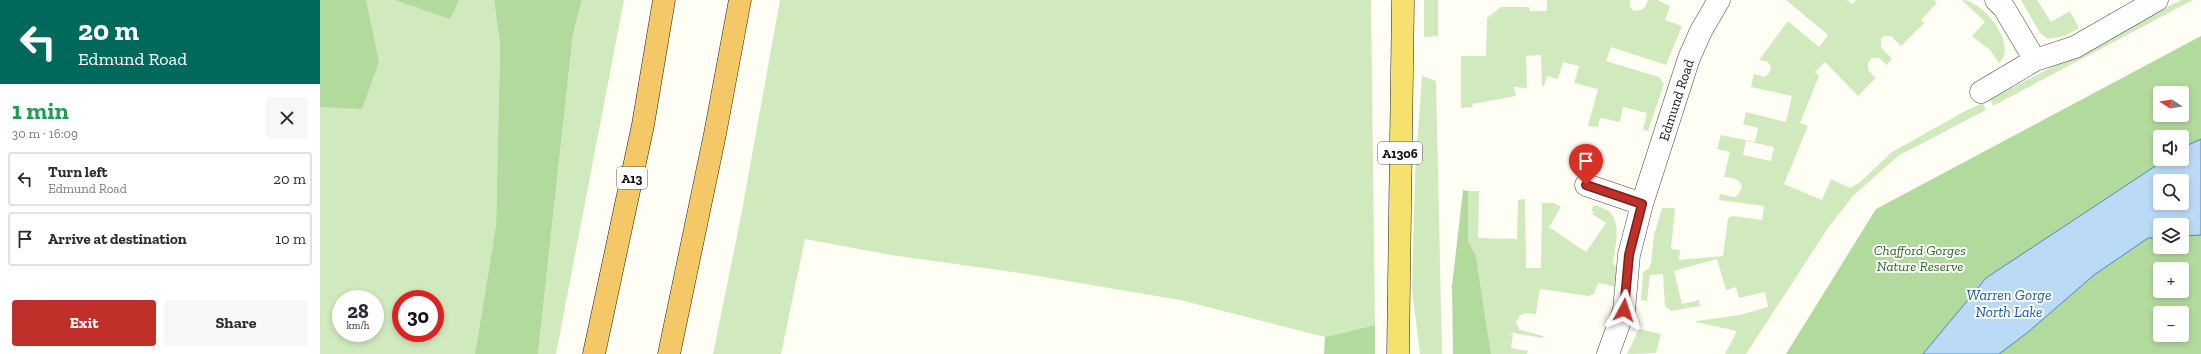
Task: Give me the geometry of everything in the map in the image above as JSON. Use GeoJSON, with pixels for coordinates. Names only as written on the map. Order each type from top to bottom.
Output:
{"type":"FeatureCollection","features":[{"type":"Feature","properties":{"kind":"highway","name":"A13"},"geometry":{"type":"LineString","coordinates":[[594,354],[643,125],[664,0]]}},
{"type":"Feature","properties":{"kind":"highway"},"geometry":{"type":"LineString","coordinates":[[668,354],[715,134],[740,0]]}},
{"type":"Feature","properties":{"kind":"main road","name":"A1306"},"geometry":{"type":"LineString","coordinates":[[1398,354],[1403,0]]}},
{"type":"Feature","properties":{"kind":"street","name":"Edmund Road"},"geometry":{"type":"LineString","coordinates":[[1608,354],[1624,310],[1629,255],[1642,204],[1689,58],[1701,31],[1719,0]]}},
{"type":"Feature","properties":{"kind":"street"},"geometry":{"type":"LineString","coordinates":[[1996,0],[2004,8],[2035,60]]}},
{"type":"Feature","properties":{"kind":"street"},"geometry":{"type":"LineString","coordinates":[[1982,92],[2035,60],[2075,47],[2157,0]]}},
{"type":"Feature","properties":{"kind":"street"},"geometry":{"type":"LineString","coordinates":[[1586,185],[1642,204]]}},
{"type":"Feature","properties":{"kind":"green space"},"geometry":{"type":"Polygon","coordinates":[[[320,0],[494,0],[500,45],[496,225],[475,354],[320,354],[320,0]]]}},
{"type":"Feature","properties":{"kind":"green space"},"geometry":{"type":"Polygon","coordinates":[[[320,0],[366,0],[379,62],[362,109],[320,107],[320,0]]]}},
{"type":"Feature","properties":{"kind":"green space"},"geometry":{"type":"Polygon","coordinates":[[[395,0],[459,0],[450,19],[395,0]]]}},
{"type":"Feature","properties":{"kind":"green space"},"geometry":{"type":"Polygon","coordinates":[[[494,0],[582,0],[573,34],[538,354],[475,354],[496,225],[500,45],[494,0]]]}},
{"type":"Feature","properties":{"kind":"green space"},"geometry":{"type":"Polygon","coordinates":[[[582,0],[624,0],[556,354],[538,354],[573,34],[582,0]]]}},
{"type":"Feature","properties":{"kind":"green space"},"geometry":{"type":"Polygon","coordinates":[[[780,0],[1371,0],[1375,325],[1325,337],[1180,300],[1026,274],[891,255],[805,239],[781,354],[713,354],[741,216],[780,0]]]}},
{"type":"Feature","properties":{"kind":"green space"},"geometry":{"type":"Polygon","coordinates":[[[1424,0],[1438,0],[1438,36],[1424,37],[1424,0]]]}},
{"type":"Feature","properties":{"kind":"green space"},"geometry":{"type":"Polygon","coordinates":[[[1547,0],[1630,0],[1630,7],[1636,11],[1645,7],[1648,0],[1657,0],[1670,6],[1665,20],[1682,26],[1666,65],[1611,47],[1606,61],[1659,77],[1664,84],[1648,131],[1643,130],[1647,113],[1623,107],[1620,122],[1600,118],[1598,127],[1588,126],[1598,89],[1574,83],[1579,66],[1563,62],[1558,79],[1547,76],[1544,86],[1542,86],[1541,55],[1526,56],[1527,88],[1514,87],[1516,96],[1472,104],[1473,107],[1461,108],[1461,56],[1486,56],[1487,18],[1501,7],[1529,7],[1530,11],[1547,11],[1547,0]]]}},
{"type":"Feature","properties":{"kind":"green space"},"geometry":{"type":"Polygon","coordinates":[[[1786,0],[1847,0],[1852,4],[1856,0],[1934,0],[1937,3],[1921,20],[1924,23],[1901,46],[1891,36],[1884,36],[1881,39],[1881,47],[1892,59],[1887,65],[1879,58],[1872,58],[1868,63],[1868,70],[1876,78],[1858,96],[1825,62],[1815,72],[1819,76],[1800,123],[1808,126],[1784,184],[1822,200],[1831,179],[1850,188],[1859,183],[1892,152],[1967,110],[1983,103],[1986,110],[1898,156],[1853,196],[1828,228],[1746,354],[1725,354],[1737,331],[1696,321],[1740,315],[1768,307],[1765,292],[1739,298],[1736,287],[1726,290],[1717,259],[1674,271],[1682,304],[1699,300],[1700,306],[1671,311],[1665,306],[1663,274],[1650,275],[1647,301],[1641,300],[1643,272],[1649,268],[1651,263],[1654,235],[1662,208],[1675,208],[1671,249],[1680,250],[1679,260],[1723,256],[1728,218],[1733,216],[1762,220],[1764,206],[1719,200],[1720,194],[1734,197],[1738,195],[1742,187],[1738,180],[1724,177],[1730,152],[1717,149],[1721,135],[1755,142],[1758,128],[1743,124],[1746,112],[1786,122],[1792,96],[1751,87],[1754,74],[1765,77],[1769,73],[1771,67],[1768,62],[1759,60],[1788,21],[1819,47],[1828,35],[1786,0]],[[1746,141],[1743,155],[1771,161],[1774,147],[1746,141]]]}},
{"type":"Feature","properties":{"kind":"green space"},"geometry":{"type":"Polygon","coordinates":[[[1962,0],[1979,7],[1996,25],[2005,46],[2004,55],[1999,63],[1990,50],[1972,36],[1985,22],[1962,0]]]}},
{"type":"Feature","properties":{"kind":"green space"},"geometry":{"type":"Polygon","coordinates":[[[2021,0],[2037,0],[2051,22],[2070,11],[2079,28],[2065,36],[2047,39],[2040,33],[2021,0]]]}},
{"type":"Feature","properties":{"kind":"green space"},"geometry":{"type":"Polygon","coordinates":[[[2181,0],[2193,0],[1993,106],[1990,99],[2181,0]]]}},
{"type":"Feature","properties":{"kind":"green space","name":"Chafford Gorges Nature Reserve"},"geometry":{"type":"Polygon","coordinates":[[[2201,36],[2201,139],[2189,145],[2189,130],[2153,130],[2153,166],[2155,166],[1986,278],[1923,354],[1786,354],[1876,209],[2201,36]]]}},
{"type":"Feature","properties":{"kind":"green space"},"geometry":{"type":"Polygon","coordinates":[[[1422,76],[1436,81],[1442,354],[1420,354],[1412,289],[1415,175],[1422,76]]]}},
{"type":"Feature","properties":{"kind":"green space"},"geometry":{"type":"Polygon","coordinates":[[[1463,190],[1468,191],[1468,241],[1476,256],[1491,354],[1453,354],[1452,286],[1463,190]]]}},
{"type":"Feature","properties":{"kind":"green space"},"geometry":{"type":"Polygon","coordinates":[[[1468,191],[1479,191],[1478,238],[1517,239],[1518,200],[1525,199],[1526,268],[1541,268],[1542,203],[1554,203],[1561,207],[1549,227],[1586,252],[1606,223],[1592,214],[1594,212],[1591,210],[1594,205],[1607,210],[1613,216],[1617,232],[1613,263],[1619,271],[1618,287],[1598,283],[1594,294],[1588,296],[1540,289],[1536,314],[1525,313],[1520,315],[1516,323],[1520,330],[1543,336],[1542,338],[1508,332],[1513,334],[1511,348],[1528,351],[1527,354],[1491,354],[1476,256],[1468,241],[1468,191]]]}},
{"type":"Feature","properties":{"kind":"green space"},"geometry":{"type":"Polygon","coordinates":[[[2201,235],[2201,354],[1999,354],[2027,333],[2094,275],[2148,238],[2153,238],[2153,254],[2189,254],[2189,236],[2201,235]]]}},
{"type":"Feature","properties":{"kind":"green space"},"geometry":{"type":"Polygon","coordinates":[[[1375,325],[1375,354],[1324,354],[1325,337],[1375,325]]]}},
{"type":"Feature","properties":{"kind":"green space"},"geometry":{"type":"Polygon","coordinates":[[[1639,329],[1661,334],[1656,353],[1627,354],[1639,329]]]}},
{"type":"Feature","properties":{"kind":"water","name":"Warren Gorge North Lake"},"geometry":{"type":"Polygon","coordinates":[[[2201,139],[2201,235],[2189,236],[2189,218],[2153,218],[2153,238],[2148,238],[2094,275],[2027,333],[1999,354],[1923,354],[1986,278],[2155,166],[2189,166],[2189,145],[2201,139]]]}},
{"type":"Feature","properties":{"kind":"route"},"geometry":{"type":"LineString","coordinates":[[1586,185],[1642,204],[1629,255],[1624,310]]}}]}
